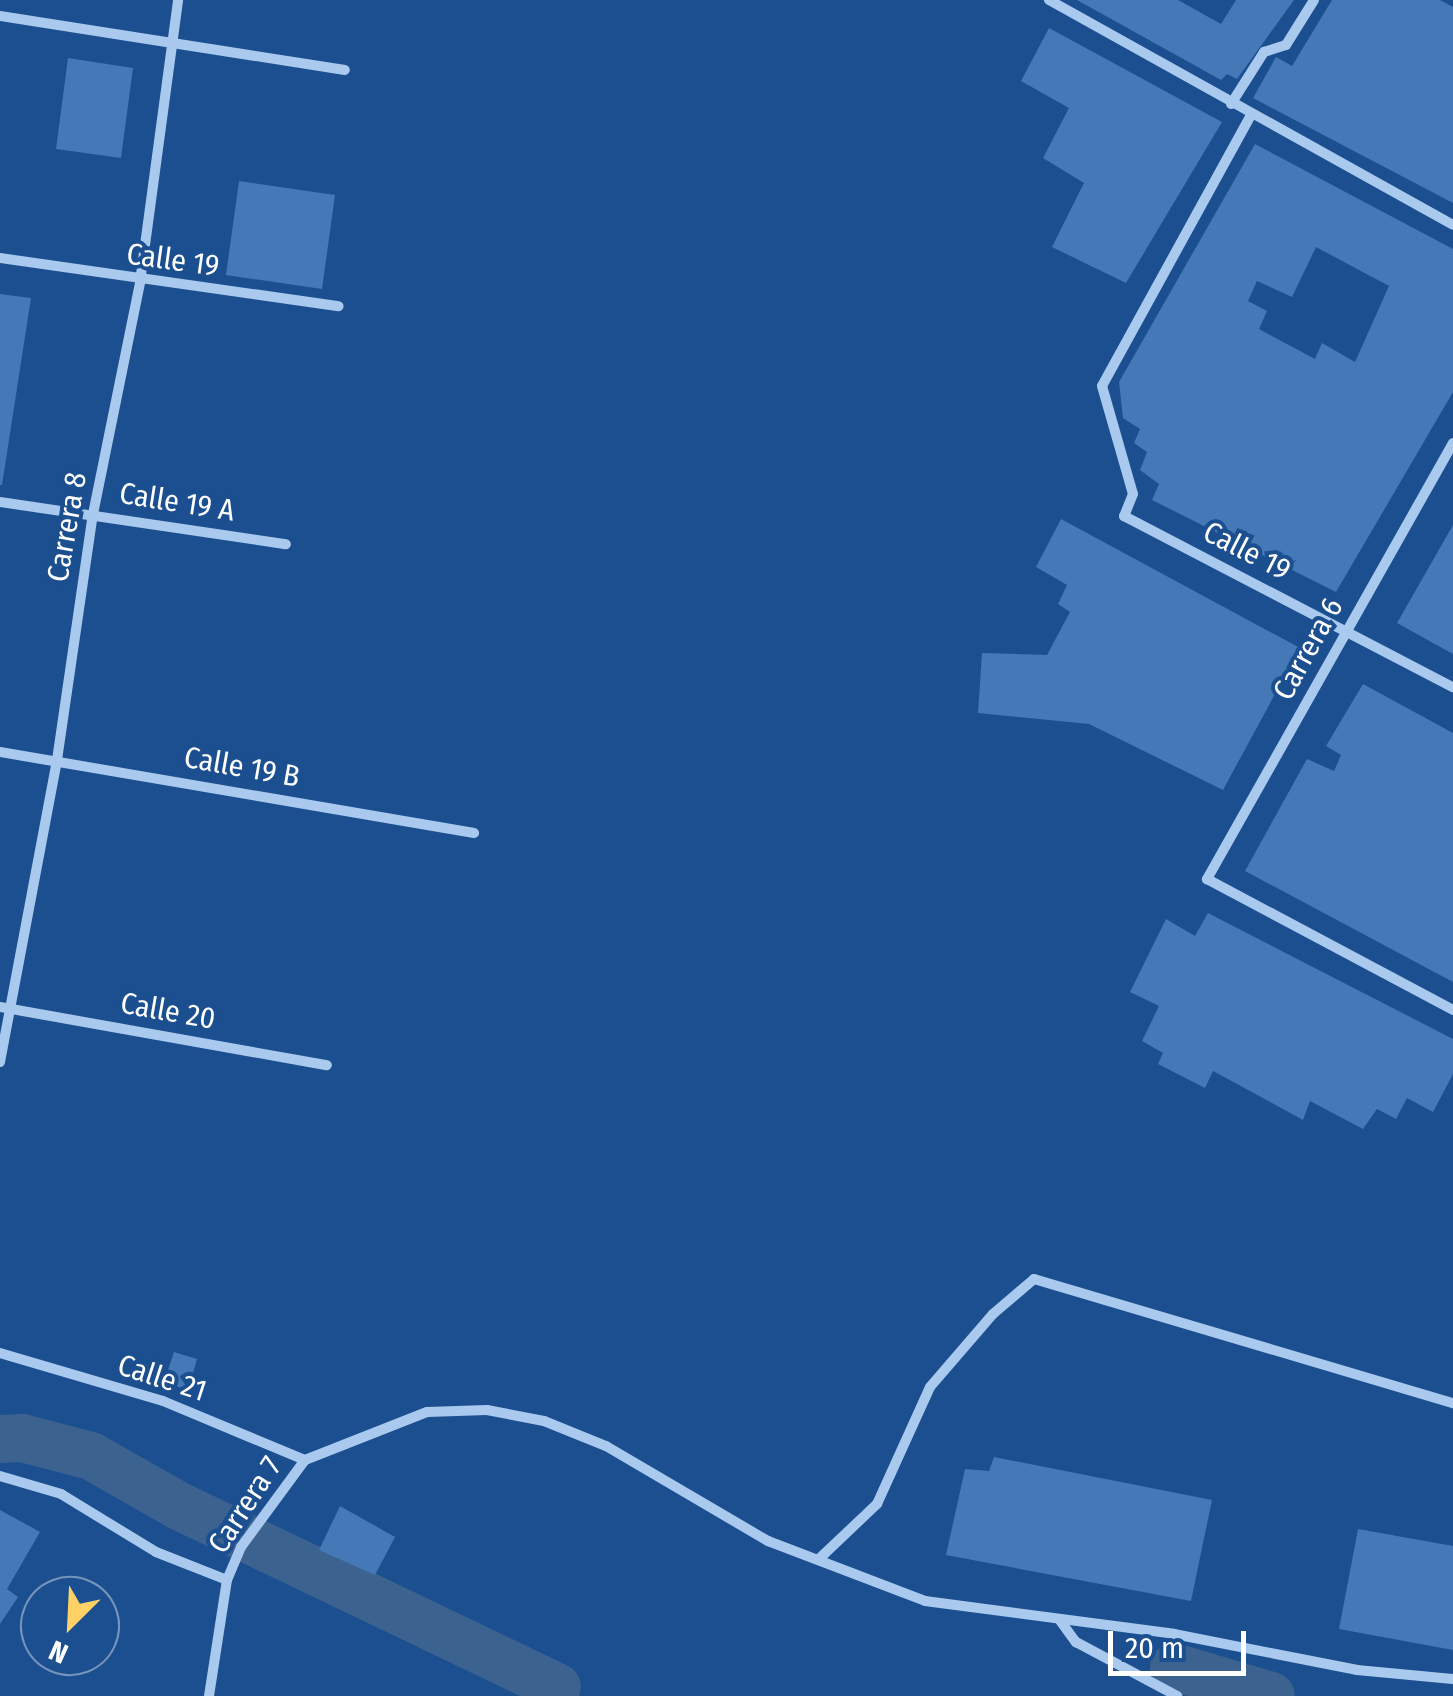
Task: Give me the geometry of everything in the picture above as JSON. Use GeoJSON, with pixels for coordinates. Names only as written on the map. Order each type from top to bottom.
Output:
{"type":"FeatureCollection","features":[{"type":"Feature","properties":{"kind":"street","name":"Carrera 8"},"geometry":{"type":"LineString","coordinates":[[0,1062],[6,1008],[57,760],[93,514],[140,282],[178,0]]}},
{"type":"Feature","properties":{"kind":"street"},"geometry":{"type":"LineString","coordinates":[[1049,0],[1453,225]]}},
{"type":"Feature","properties":{"kind":"street"},"geometry":{"type":"LineString","coordinates":[[1232,104],[1264,52],[1286,46],[1314,0]]}},
{"type":"Feature","properties":{"kind":"street"},"geometry":{"type":"LineString","coordinates":[[0,16],[345,70]]}},
{"type":"Feature","properties":{"kind":"street","name":"Calle 19"},"geometry":{"type":"LineString","coordinates":[[1250,115],[1102,386],[1134,494],[1124,516],[1453,687]]}},
{"type":"Feature","properties":{"kind":"street","name":"Calle 19"},"geometry":{"type":"LineString","coordinates":[[0,258],[140,282],[339,306]]}},
{"type":"Feature","properties":{"kind":"street","name":"Carrera 6"},"geometry":{"type":"LineString","coordinates":[[1453,443],[1207,880],[1453,1010]]}},
{"type":"Feature","properties":{"kind":"street","name":"Calle 19 A"},"geometry":{"type":"LineString","coordinates":[[0,502],[286,544]]}},
{"type":"Feature","properties":{"kind":"street","name":"Calle 19 B"},"geometry":{"type":"LineString","coordinates":[[0,752],[474,834]]}},
{"type":"Feature","properties":{"kind":"street","name":"Calle 20"},"geometry":{"type":"LineString","coordinates":[[6,1008],[327,1065]]}},
{"type":"Feature","properties":{"kind":"street"},"geometry":{"type":"LineString","coordinates":[[820,1558],[876,1504],[930,1388],[993,1314],[1034,1279],[1453,1404]]}},
{"type":"Feature","properties":{"kind":"street","name":"Calle 21"},"geometry":{"type":"LineString","coordinates":[[0,1353],[164,1401],[305,1460]]}},
{"type":"Feature","properties":{"kind":"street"},"geometry":{"type":"LineString","coordinates":[[305,1460],[427,1412],[525,1417],[606,1446],[768,1542],[820,1558],[926,1601],[1059,1619],[1357,1670],[1453,1679]]}},
{"type":"Feature","properties":{"kind":"street","name":"Carrera 7"},"geometry":{"type":"LineString","coordinates":[[209,1696],[226,1580],[241,1547],[266,1509],[305,1460]]}},
{"type":"Feature","properties":{"kind":"street"},"geometry":{"type":"LineString","coordinates":[[0,1476],[61,1494],[156,1552],[226,1580]]}},
{"type":"Feature","properties":{"kind":"street"},"geometry":{"type":"LineString","coordinates":[[1059,1619],[1076,1642],[1178,1696]]}},
{"type":"Feature","properties":{"kind":"building"},"geometry":{"type":"Polygon","coordinates":[[[1077,0],[1178,0],[1221,24],[1236,0],[1294,0],[1237,79],[1227,74],[1221,80],[1077,0]]]}},
{"type":"Feature","properties":{"kind":"building"},"geometry":{"type":"Polygon","coordinates":[[[1332,0],[1440,0],[1453,7],[1453,203],[1253,98],[1276,57],[1292,66],[1332,0]]]}},
{"type":"Feature","properties":{"kind":"building"},"geometry":{"type":"Polygon","coordinates":[[[1049,28],[1222,122],[1126,283],[1052,247],[1084,183],[1043,158],[1069,108],[1021,81],[1049,28]]]}},
{"type":"Feature","properties":{"kind":"building"},"geometry":{"type":"Polygon","coordinates":[[[68,58],[133,68],[121,158],[56,149],[68,58]]]}},
{"type":"Feature","properties":{"kind":"building"},"geometry":{"type":"Polygon","coordinates":[[[1255,144],[1453,249],[1453,392],[1336,592],[1152,500],[1159,484],[1140,470],[1147,452],[1134,443],[1140,429],[1123,418],[1119,382],[1255,144]],[[1316,247],[1292,297],[1257,281],[1248,301],[1267,311],[1259,329],[1315,359],[1322,343],[1355,362],[1389,286],[1316,247]]]}},
{"type":"Feature","properties":{"kind":"building"},"geometry":{"type":"Polygon","coordinates":[[[239,181],[335,195],[322,289],[226,275],[239,181]]]}},
{"type":"Feature","properties":{"kind":"building"},"geometry":{"type":"Polygon","coordinates":[[[0,294],[31,298],[2,485],[0,485],[0,294]]]}},
{"type":"Feature","properties":{"kind":"building"},"geometry":{"type":"Polygon","coordinates":[[[1061,519],[1300,648],[1223,790],[1089,724],[978,713],[982,653],[1047,655],[1070,612],[1058,604],[1067,585],[1036,567],[1061,519]]]}},
{"type":"Feature","properties":{"kind":"building"},"geometry":{"type":"Polygon","coordinates":[[[1453,525],[1453,654],[1397,623],[1453,525]]]}},
{"type":"Feature","properties":{"kind":"building"},"geometry":{"type":"Polygon","coordinates":[[[1363,684],[1453,733],[1453,982],[1245,871],[1307,759],[1334,771],[1341,755],[1326,746],[1363,684]]]}},
{"type":"Feature","properties":{"kind":"building"},"geometry":{"type":"Polygon","coordinates":[[[1208,913],[1453,1039],[1453,1074],[1433,1112],[1407,1098],[1396,1119],[1377,1109],[1363,1129],[1310,1101],[1303,1120],[1213,1071],[1205,1088],[1158,1064],[1163,1053],[1142,1041],[1159,1006],[1130,992],[1166,919],[1195,936],[1208,913]]]}},
{"type":"Feature","properties":{"kind":"building"},"geometry":{"type":"Polygon","coordinates":[[[174,1352],[197,1359],[188,1390],[164,1382],[174,1352]]]}},
{"type":"Feature","properties":{"kind":"building"},"geometry":{"type":"Polygon","coordinates":[[[994,1457],[1212,1500],[1191,1601],[946,1555],[965,1469],[989,1471],[994,1457]]]}},
{"type":"Feature","properties":{"kind":"building"},"geometry":{"type":"Polygon","coordinates":[[[340,1506],[395,1537],[375,1575],[319,1550],[340,1506]]]}},
{"type":"Feature","properties":{"kind":"building"},"geometry":{"type":"Polygon","coordinates":[[[0,1510],[40,1532],[7,1589],[18,1597],[0,1624],[0,1510]]]}},
{"type":"Feature","properties":{"kind":"building"},"geometry":{"type":"Polygon","coordinates":[[[1358,1529],[1453,1546],[1453,1650],[1339,1629],[1358,1529]]]}},
{"type":"Feature","properties":{"kind":"waterway"},"geometry":{"type":"LineString","coordinates":[[0,1439],[22,1438],[91,1456],[179,1506],[557,1687]]}},
{"type":"Feature","properties":{"kind":"waterway"},"geometry":{"type":"LineString","coordinates":[[1174,1667],[1271,1696]]}}]}
